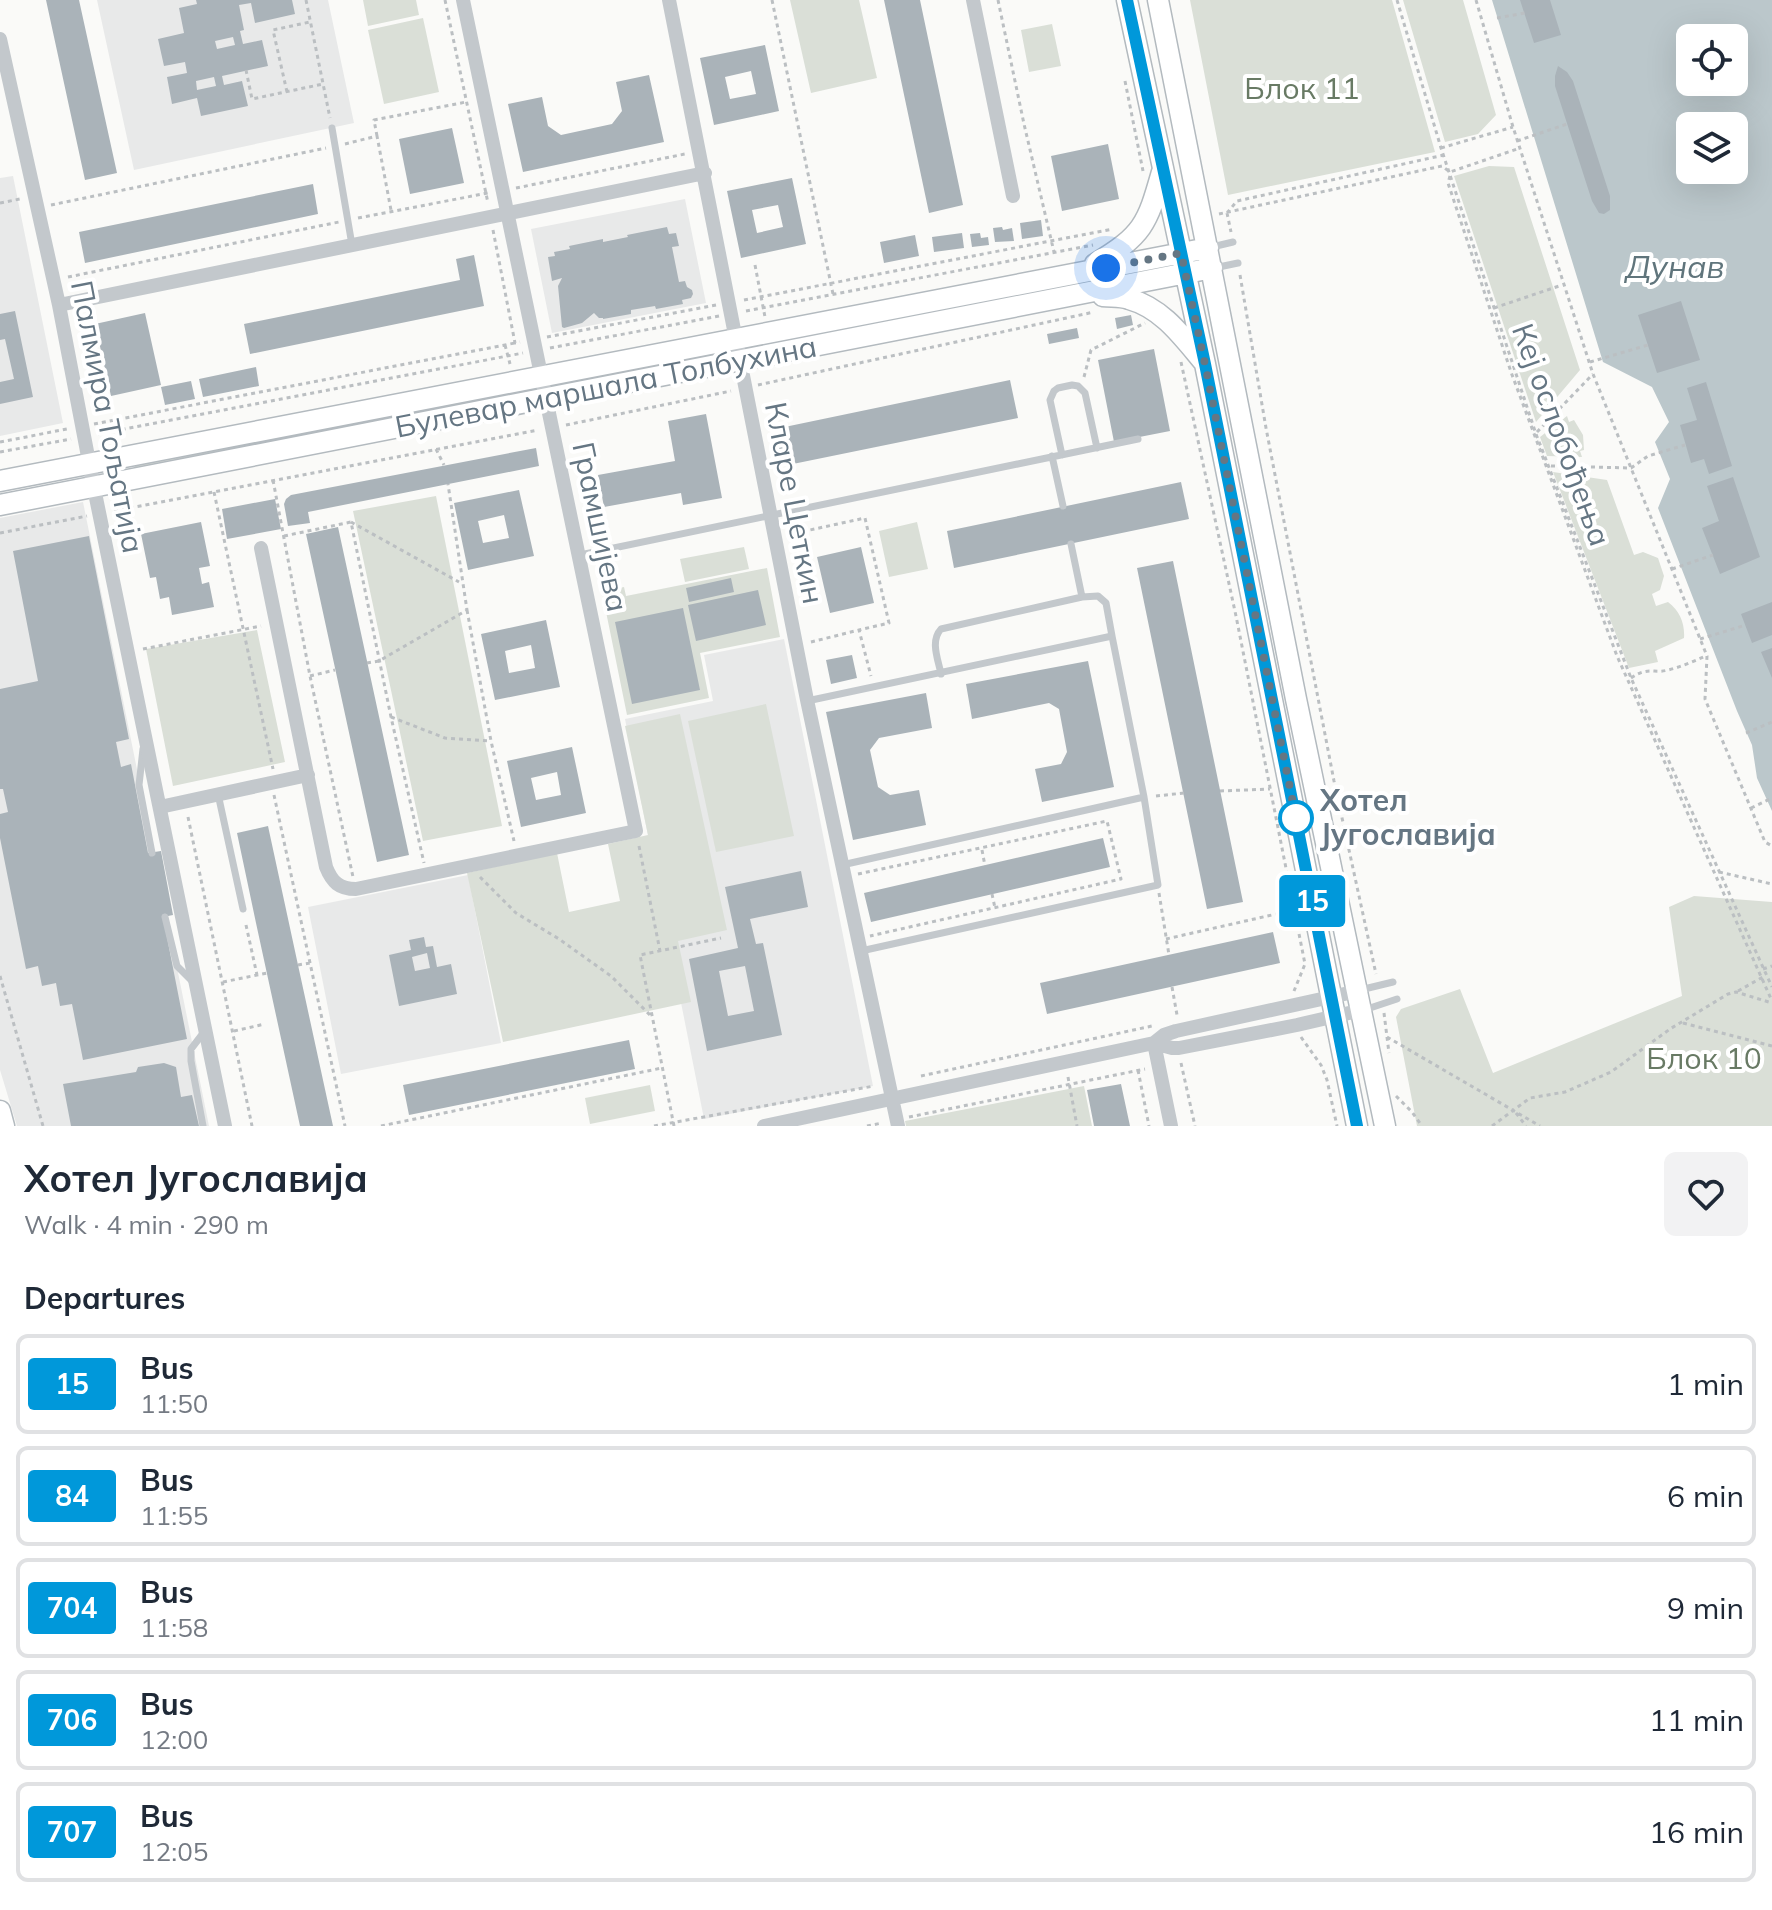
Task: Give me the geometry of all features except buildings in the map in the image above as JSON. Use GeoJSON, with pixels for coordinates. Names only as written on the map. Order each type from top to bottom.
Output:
{"type":"FeatureCollection","features":[{"type":"Feature","properties":{"kind":"main road"},"geometry":{"type":"LineString","coordinates":[[1127,0],[1154,172],[1181,253],[1205,364],[1357,1126]]}},
{"type":"Feature","properties":{"kind":"main road"},"geometry":{"type":"LineString","coordinates":[[1158,0],[1296,699],[1385,1126]]}},
{"type":"Feature","properties":{"kind":"main road"},"geometry":{"type":"LineString","coordinates":[[1081,273],[1117,251],[1139,231],[1151,211],[1154,172]]}},
{"type":"Feature","properties":{"kind":"main road","name":"Булевар маршала Толбухина"},"geometry":{"type":"LineString","coordinates":[[0,481],[1208,248]]}},
{"type":"Feature","properties":{"kind":"main road","name":"Булевар маршала Толбухина"},"geometry":{"type":"LineString","coordinates":[[0,505],[1212,268]]}},
{"type":"Feature","properties":{"kind":"main road"},"geometry":{"type":"LineString","coordinates":[[1083,295],[1128,298],[1153,309],[1176,327],[1205,364]]}},
{"type":"Feature","properties":{"kind":"main road"},"geometry":{"type":"LineString","coordinates":[[0,1111],[4,1126]]}},
{"type":"Feature","properties":{"kind":"street","name":"Грамшијева"},"geometry":{"type":"LineString","coordinates":[[463,0],[636,831]]}},
{"type":"Feature","properties":{"kind":"street","name":"Кларе Цеткин"},"geometry":{"type":"LineString","coordinates":[[669,0],[769,515],[807,701],[864,944],[898,1123]]}},
{"type":"Feature","properties":{"kind":"street"},"geometry":{"type":"LineString","coordinates":[[973,0],[1013,196]]}},
{"type":"Feature","properties":{"kind":"street","name":"Палмира Тољатија"},"geometry":{"type":"LineString","coordinates":[[0,39],[59,305],[225,1126]]}},
{"type":"Feature","properties":{"kind":"street"},"geometry":{"type":"LineString","coordinates":[[59,305],[705,173]]}},
{"type":"Feature","properties":{"kind":"street"},"geometry":{"type":"LineString","coordinates":[[261,548],[326,867],[342,888],[356,889],[636,831]]}},
{"type":"Feature","properties":{"kind":"street"},"geometry":{"type":"LineString","coordinates":[[160,807],[218,794],[272,776],[308,775]]}},
{"type":"Feature","properties":{"kind":"street"},"geometry":{"type":"LineString","coordinates":[[1154,1043],[1179,1048],[1297,1025],[1334,1007],[1360,1001]]}},
{"type":"Feature","properties":{"kind":"street"},"geometry":{"type":"LineString","coordinates":[[764,1126],[1154,1043],[1176,1031],[1293,1007],[1334,1007]]}},
{"type":"Feature","properties":{"kind":"street"},"geometry":{"type":"LineString","coordinates":[[1154,1043],[1171,1126]]}},
{"type":"Feature","properties":{"kind":"lane"},"geometry":{"type":"LineString","coordinates":[[332,128],[352,245]]}},
{"type":"Feature","properties":{"kind":"lane"},"geometry":{"type":"LineString","coordinates":[[1208,248],[1233,242]]}},
{"type":"Feature","properties":{"kind":"lane"},"geometry":{"type":"LineString","coordinates":[[1212,268],[1238,263]]}},
{"type":"Feature","properties":{"kind":"lane"},"geometry":{"type":"LineString","coordinates":[[1062,455],[1050,400],[1058,388],[1072,385],[1085,393],[1097,448]]}},
{"type":"Feature","properties":{"kind":"lane"},"geometry":{"type":"LineString","coordinates":[[580,555],[1138,439]]}},
{"type":"Feature","properties":{"kind":"lane"},"geometry":{"type":"LineString","coordinates":[[1052,456],[1063,506]]}},
{"type":"Feature","properties":{"kind":"lane"},"geometry":{"type":"LineString","coordinates":[[1071,544],[1082,597]]}},
{"type":"Feature","properties":{"kind":"lane"},"geometry":{"type":"LineString","coordinates":[[864,944],[1158,885],[1144,797],[1106,603],[1102,598],[1082,597],[941,629],[935,639],[941,674]]}},
{"type":"Feature","properties":{"kind":"lane"},"geometry":{"type":"LineString","coordinates":[[807,701],[1112,636]]}},
{"type":"Feature","properties":{"kind":"lane"},"geometry":{"type":"LineString","coordinates":[[146,739],[139,785],[152,853]]}},
{"type":"Feature","properties":{"kind":"lane"},"geometry":{"type":"LineString","coordinates":[[218,794],[243,909]]}},
{"type":"Feature","properties":{"kind":"lane"},"geometry":{"type":"LineString","coordinates":[[847,870],[1144,797]]}},
{"type":"Feature","properties":{"kind":"lane"},"geometry":{"type":"LineString","coordinates":[[165,917],[177,966],[196,984]]}},
{"type":"Feature","properties":{"kind":"lane"},"geometry":{"type":"LineString","coordinates":[[1360,1001],[1378,986],[1393,982]]}},
{"type":"Feature","properties":{"kind":"lane"},"geometry":{"type":"LineString","coordinates":[[1360,1001],[1383,1004],[1397,999]]}},
{"type":"Feature","properties":{"kind":"lane"},"geometry":{"type":"LineString","coordinates":[[203,1126],[193,1081],[191,1049],[205,1030]]}},
{"type":"Feature","properties":{"kind":"path"},"geometry":{"type":"LineString","coordinates":[[306,0],[332,128]]}},
{"type":"Feature","properties":{"kind":"path"},"geometry":{"type":"LineString","coordinates":[[445,0],[515,343]]}},
{"type":"Feature","properties":{"kind":"path"},"geometry":{"type":"LineString","coordinates":[[772,0],[833,294]]}},
{"type":"Feature","properties":{"kind":"path"},"geometry":{"type":"LineString","coordinates":[[998,0],[1054,252]]}},
{"type":"Feature","properties":{"kind":"path","name":"Кеј ослобођења"},"geometry":{"type":"LineString","coordinates":[[1397,0],[1441,148],[1535,434]]}},
{"type":"Feature","properties":{"kind":"path"},"geometry":{"type":"LineString","coordinates":[[1476,0],[1517,141],[1593,374],[1707,656],[1705,699],[1765,842],[1772,846]]}},
{"type":"Feature","properties":{"kind":"path"},"geometry":{"type":"LineString","coordinates":[[1497,18],[1525,13]]}},
{"type":"Feature","properties":{"kind":"path"},"geometry":{"type":"LineString","coordinates":[[287,92],[273,30],[311,22]]}},
{"type":"Feature","properties":{"kind":"path"},"geometry":{"type":"LineString","coordinates":[[246,70],[252,99],[323,84]]}},
{"type":"Feature","properties":{"kind":"path"},"geometry":{"type":"LineString","coordinates":[[1123,73],[1154,172]]}},
{"type":"Feature","properties":{"kind":"path"},"geometry":{"type":"LineString","coordinates":[[392,212],[374,120],[466,102]]}},
{"type":"Feature","properties":{"kind":"path"},"geometry":{"type":"LineString","coordinates":[[1517,141],[1567,124]]}},
{"type":"Feature","properties":{"kind":"path"},"geometry":{"type":"LineString","coordinates":[[1441,148],[1513,127]]}},
{"type":"Feature","properties":{"kind":"path"},"geometry":{"type":"LineString","coordinates":[[49,206],[377,136]]}},
{"type":"Feature","properties":{"kind":"path"},"geometry":{"type":"LineString","coordinates":[[1450,172],[1520,148]]}},
{"type":"Feature","properties":{"kind":"path"},"geometry":{"type":"LineString","coordinates":[[53,280],[700,151]]}},
{"type":"Feature","properties":{"kind":"path"},"geometry":{"type":"LineString","coordinates":[[1227,213],[1237,201],[1444,155]]}},
{"type":"Feature","properties":{"kind":"path"},"geometry":{"type":"LineString","coordinates":[[1227,213],[1442,166],[1450,172]]}},
{"type":"Feature","properties":{"kind":"path"},"geometry":{"type":"LineString","coordinates":[[1450,172],[1448,183],[1511,372],[1617,656],[1708,847],[1764,977],[1772,987]]}},
{"type":"Feature","properties":{"kind":"path"},"geometry":{"type":"LineString","coordinates":[[0,203],[35,196]]}},
{"type":"Feature","properties":{"kind":"path"},"geometry":{"type":"LineString","coordinates":[[1227,213],[1233,242]]}},
{"type":"Feature","properties":{"kind":"path"},"geometry":{"type":"LineString","coordinates":[[0,452],[83,431],[515,343],[535,345],[730,308],[761,296],[1117,229],[1106,236]]}},
{"type":"Feature","properties":{"kind":"path"},"geometry":{"type":"LineString","coordinates":[[0,442],[83,431],[730,308],[763,307],[1095,244]]}},
{"type":"Feature","properties":{"kind":"path"},"geometry":{"type":"LineString","coordinates":[[1238,263],[1266,428],[1331,766],[1378,986]]}},
{"type":"Feature","properties":{"kind":"path"},"geometry":{"type":"LineString","coordinates":[[755,265],[769,332]]}},
{"type":"Feature","properties":{"kind":"path"},"geometry":{"type":"LineString","coordinates":[[1494,308],[1564,284]]}},
{"type":"Feature","properties":{"kind":"path"},"geometry":{"type":"LineString","coordinates":[[0,533],[553,427],[1103,311]]}},
{"type":"Feature","properties":{"kind":"path"},"geometry":{"type":"LineString","coordinates":[[1082,389],[1091,350],[1152,320]]}},
{"type":"Feature","properties":{"kind":"path"},"geometry":{"type":"LineString","coordinates":[[1589,362],[1648,345]]}},
{"type":"Feature","properties":{"kind":"path"},"geometry":{"type":"LineString","coordinates":[[1179,353],[1236,616],[1305,964],[1293,993],[1293,1007]]}},
{"type":"Feature","properties":{"kind":"path"},"geometry":{"type":"LineString","coordinates":[[1535,434],[1593,374]]}},
{"type":"Feature","properties":{"kind":"path"},"geometry":{"type":"LineString","coordinates":[[1547,466],[1631,468],[1648,456],[1685,445]]}},
{"type":"Feature","properties":{"kind":"path"},"geometry":{"type":"LineString","coordinates":[[436,449],[444,465]]}},
{"type":"Feature","properties":{"kind":"path"},"geometry":{"type":"LineString","coordinates":[[273,480],[310,676],[356,889]]}},
{"type":"Feature","properties":{"kind":"path"},"geometry":{"type":"LineString","coordinates":[[448,484],[461,583],[491,741],[518,856]]}},
{"type":"Feature","properties":{"kind":"path"},"geometry":{"type":"LineString","coordinates":[[214,492],[345,1126]]}},
{"type":"Feature","properties":{"kind":"path"},"geometry":{"type":"LineString","coordinates":[[785,536],[865,518],[889,623],[810,642]]}},
{"type":"Feature","properties":{"kind":"path"},"geometry":{"type":"LineString","coordinates":[[284,536],[351,522],[461,583]]}},
{"type":"Feature","properties":{"kind":"path"},"geometry":{"type":"LineString","coordinates":[[351,522],[426,874]]}},
{"type":"Feature","properties":{"kind":"path"},"geometry":{"type":"LineString","coordinates":[[1672,569],[1713,555]]}},
{"type":"Feature","properties":{"kind":"path"},"geometry":{"type":"LineString","coordinates":[[367,663],[379,661],[467,610]]}},
{"type":"Feature","properties":{"kind":"path"},"geometry":{"type":"LineString","coordinates":[[127,652],[276,624]]}},
{"type":"Feature","properties":{"kind":"path"},"geometry":{"type":"LineString","coordinates":[[1700,639],[1746,625]]}},
{"type":"Feature","properties":{"kind":"path"},"geometry":{"type":"LineString","coordinates":[[859,630],[873,687]]}},
{"type":"Feature","properties":{"kind":"path"},"geometry":{"type":"LineString","coordinates":[[1629,679],[1652,669],[1665,672],[1707,656]]}},
{"type":"Feature","properties":{"kind":"path"},"geometry":{"type":"LineString","coordinates":[[310,676],[335,670]]}},
{"type":"Feature","properties":{"kind":"path"},"geometry":{"type":"LineString","coordinates":[[1629,679],[1764,977],[1772,1002]]}},
{"type":"Feature","properties":{"kind":"path"},"geometry":{"type":"LineString","coordinates":[[391,717],[445,738],[491,741]]}},
{"type":"Feature","properties":{"kind":"path"},"geometry":{"type":"LineString","coordinates":[[1746,733],[1772,722]]}},
{"type":"Feature","properties":{"kind":"path"},"geometry":{"type":"LineString","coordinates":[[1220,791],[1270,789]]}},
{"type":"Feature","properties":{"kind":"path"},"geometry":{"type":"LineString","coordinates":[[1144,797],[1184,793]]}},
{"type":"Feature","properties":{"kind":"path"},"geometry":{"type":"LineString","coordinates":[[1751,808],[1772,798]]}},
{"type":"Feature","properties":{"kind":"path"},"geometry":{"type":"LineString","coordinates":[[184,801],[252,1126]]}},
{"type":"Feature","properties":{"kind":"path"},"geometry":{"type":"LineString","coordinates":[[847,870],[981,848],[1107,821],[1121,879],[995,908],[864,944]]}},
{"type":"Feature","properties":{"kind":"path"},"geometry":{"type":"LineString","coordinates":[[636,831],[660,951]]}},
{"type":"Feature","properties":{"kind":"path"},"geometry":{"type":"LineString","coordinates":[[1708,847],[1713,842]]}},
{"type":"Feature","properties":{"kind":"path"},"geometry":{"type":"LineString","coordinates":[[981,848],[985,866]]}},
{"type":"Feature","properties":{"kind":"path"},"geometry":{"type":"LineString","coordinates":[[469,866],[516,913],[611,976],[652,1017]]}},
{"type":"Feature","properties":{"kind":"path"},"geometry":{"type":"LineString","coordinates":[[1719,872],[1772,884]]}},
{"type":"Feature","properties":{"kind":"path"},"geometry":{"type":"LineString","coordinates":[[1158,885],[1169,955]]}},
{"type":"Feature","properties":{"kind":"path"},"geometry":{"type":"LineString","coordinates":[[992,894],[995,908]]}},
{"type":"Feature","properties":{"kind":"path"},"geometry":{"type":"LineString","coordinates":[[1166,939],[1294,910]]}},
{"type":"Feature","properties":{"kind":"path"},"geometry":{"type":"LineString","coordinates":[[246,925],[257,975]]}},
{"type":"Feature","properties":{"kind":"path"},"geometry":{"type":"LineString","coordinates":[[674,1124],[640,955],[721,938]]}},
{"type":"Feature","properties":{"kind":"path"},"geometry":{"type":"LineString","coordinates":[[298,965],[310,963]]}},
{"type":"Feature","properties":{"kind":"path"},"geometry":{"type":"LineString","coordinates":[[1763,969],[1772,966]]}},
{"type":"Feature","properties":{"kind":"path"},"geometry":{"type":"LineString","coordinates":[[222,982],[267,973]]}},
{"type":"Feature","properties":{"kind":"path"},"geometry":{"type":"LineString","coordinates":[[0,976],[43,1126]]}},
{"type":"Feature","properties":{"kind":"path"},"geometry":{"type":"LineString","coordinates":[[1492,1126],[1530,1098],[1565,1092],[1611,1072],[1728,994],[1764,977]]}},
{"type":"Feature","properties":{"kind":"path"},"geometry":{"type":"LineString","coordinates":[[1172,987],[1178,1021]]}},
{"type":"Feature","properties":{"kind":"path"},"geometry":{"type":"LineString","coordinates":[[1736,992],[1772,1002]]}},
{"type":"Feature","properties":{"kind":"path"},"geometry":{"type":"LineString","coordinates":[[1383,1004],[1389,1050]]}},
{"type":"Feature","properties":{"kind":"path"},"geometry":{"type":"LineString","coordinates":[[1682,1023],[1772,1046]]}},
{"type":"Feature","properties":{"kind":"path"},"geometry":{"type":"LineString","coordinates":[[232,1031],[265,1024]]}},
{"type":"Feature","properties":{"kind":"path"},"geometry":{"type":"LineString","coordinates":[[917,1077],[1162,1024]]}},
{"type":"Feature","properties":{"kind":"path"},"geometry":{"type":"LineString","coordinates":[[1297,1025],[1301,1041],[1321,1065],[1327,1080],[1337,1126]]}},
{"type":"Feature","properties":{"kind":"path"},"geometry":{"type":"LineString","coordinates":[[1387,1037],[1540,1126]]}},
{"type":"Feature","properties":{"kind":"path"},"geometry":{"type":"LineString","coordinates":[[1065,1062],[1077,1126]]}},
{"type":"Feature","properties":{"kind":"path"},"geometry":{"type":"LineString","coordinates":[[867,1126],[898,1123],[1181,1062],[1195,1126]]}},
{"type":"Feature","properties":{"kind":"path"},"geometry":{"type":"LineString","coordinates":[[381,1126],[662,1068]]}},
{"type":"Feature","properties":{"kind":"path"},"geometry":{"type":"LineString","coordinates":[[1138,1070],[1149,1126]]}},
{"type":"Feature","properties":{"kind":"path"},"geometry":{"type":"LineString","coordinates":[[654,1126],[890,1083]]}},
{"type":"Feature","properties":{"kind":"path"},"geometry":{"type":"LineString","coordinates":[[1396,1096],[1422,1126]]}},
{"type":"Feature","properties":{"kind":"path"},"geometry":{"type":"LineString","coordinates":[[1514,1110],[1526,1126]]}},
{"type":"Feature","properties":{"kind":"shaded area"},"geometry":{"type":"Polygon","coordinates":[[[97,0],[328,0],[354,123],[134,170],[97,0]]]}},
{"type":"Feature","properties":{"kind":"shaded area"},"geometry":{"type":"Polygon","coordinates":[[[13,176],[63,423],[0,436],[0,178],[13,176]]]}},
{"type":"Feature","properties":{"kind":"shaded area"},"geometry":{"type":"Polygon","coordinates":[[[685,199],[706,303],[552,333],[531,229],[685,199]]]}},
{"type":"Feature","properties":{"kind":"shaded area"},"geometry":{"type":"Polygon","coordinates":[[[83,502],[209,1126],[17,1126],[0,1070],[0,518],[83,502]]]}},
{"type":"Feature","properties":{"kind":"shaded area"},"geometry":{"type":"Polygon","coordinates":[[[784,639],[873,1086],[704,1119],[625,719],[713,701],[704,655],[784,639]]]}},
{"type":"Feature","properties":{"kind":"shaded area"},"geometry":{"type":"Polygon","coordinates":[[[468,875],[501,1043],[341,1074],[308,907],[468,875]]]}},
{"type":"Feature","properties":{"kind":"green space"},"geometry":{"type":"Polygon","coordinates":[[[363,0],[416,0],[419,15],[368,26],[363,0]]]}},
{"type":"Feature","properties":{"kind":"green space"},"geometry":{"type":"Polygon","coordinates":[[[790,0],[859,0],[877,78],[811,93],[790,0]]]}},
{"type":"Feature","properties":{"kind":"green space","name":"Блок 11"},"geometry":{"type":"Polygon","coordinates":[[[1190,0],[1392,0],[1435,152],[1228,195],[1190,0]]]}},
{"type":"Feature","properties":{"kind":"green space"},"geometry":{"type":"Polygon","coordinates":[[[1403,0],[1463,0],[1496,115],[1478,134],[1445,142],[1403,0]]]}},
{"type":"Feature","properties":{"kind":"green space"},"geometry":{"type":"Polygon","coordinates":[[[423,18],[439,92],[384,104],[368,30],[423,18]]]}},
{"type":"Feature","properties":{"kind":"green space"},"geometry":{"type":"Polygon","coordinates":[[[1052,24],[1061,66],[1029,72],[1021,30],[1052,24]]]}},
{"type":"Feature","properties":{"kind":"green space"},"geometry":{"type":"Polygon","coordinates":[[[1489,166],[1514,167],[1580,370],[1536,422],[1454,176],[1489,166]]]}},
{"type":"Feature","properties":{"kind":"green space"},"geometry":{"type":"Polygon","coordinates":[[[1033,291],[1016,298],[782,343],[780,340],[1033,291]]]}},
{"type":"Feature","properties":{"kind":"green space"},"geometry":{"type":"Polygon","coordinates":[[[724,350],[721,354],[571,384],[567,381],[724,350]]]}},
{"type":"Feature","properties":{"kind":"green space"},"geometry":{"type":"Polygon","coordinates":[[[505,393],[510,396],[137,469],[134,466],[135,464],[505,393]]]}},
{"type":"Feature","properties":{"kind":"green space"},"geometry":{"type":"Polygon","coordinates":[[[1567,416],[1569,422],[1574,420],[1583,435],[1582,457],[1547,456],[1540,437],[1567,416]]]}},
{"type":"Feature","properties":{"kind":"green space"},"geometry":{"type":"Polygon","coordinates":[[[1553,472],[1607,480],[1634,555],[1643,552],[1658,558],[1664,576],[1660,590],[1652,594],[1656,606],[1668,602],[1676,609],[1683,623],[1684,638],[1655,651],[1658,662],[1629,668],[1553,472]]]}},
{"type":"Feature","properties":{"kind":"green space"},"geometry":{"type":"Polygon","coordinates":[[[436,496],[502,826],[423,841],[353,511],[436,496]]]}},
{"type":"Feature","properties":{"kind":"green space"},"geometry":{"type":"Polygon","coordinates":[[[917,522],[928,569],[889,577],[879,531],[917,522]]]}},
{"type":"Feature","properties":{"kind":"green space"},"geometry":{"type":"Polygon","coordinates":[[[744,547],[749,569],[685,582],[680,559],[744,547]]]}},
{"type":"Feature","properties":{"kind":"green space"},"geometry":{"type":"Polygon","coordinates":[[[767,568],[780,637],[700,653],[709,698],[627,715],[602,592],[624,587],[626,596],[767,568]]]}},
{"type":"Feature","properties":{"kind":"green space"},"geometry":{"type":"Polygon","coordinates":[[[257,630],[285,762],[173,786],[146,649],[257,630]]]}},
{"type":"Feature","properties":{"kind":"green space"},"geometry":{"type":"Polygon","coordinates":[[[766,704],[794,836],[716,852],[688,721],[766,704]]]}},
{"type":"Feature","properties":{"kind":"green space"},"geometry":{"type":"Polygon","coordinates":[[[680,714],[727,930],[678,941],[691,1002],[503,1042],[467,873],[557,853],[569,912],[620,901],[608,844],[648,835],[625,726],[680,714]]]}},
{"type":"Feature","properties":{"kind":"green space","name":"Блок 10"},"geometry":{"type":"Polygon","coordinates":[[[1694,896],[1772,902],[1772,1126],[1417,1126],[1396,1017],[1401,1009],[1460,989],[1493,1073],[1682,996],[1669,907],[1694,896]]]}},
{"type":"Feature","properties":{"kind":"green space"},"geometry":{"type":"Polygon","coordinates":[[[650,1085],[655,1111],[590,1124],[585,1098],[650,1085]]]}},
{"type":"Feature","properties":{"kind":"green space"},"geometry":{"type":"Polygon","coordinates":[[[1084,1086],[1092,1126],[906,1126],[905,1121],[1084,1086]]]}},
{"type":"Feature","properties":{"kind":"water","name":"Дунав"},"geometry":{"type":"Polygon","coordinates":[[[1492,0],[1772,0],[1772,811],[1757,778],[1752,745],[1658,508],[1670,479],[1655,442],[1669,422],[1652,387],[1603,362],[1492,0]]]}},
{"type":"Feature","properties":{"kind":"bus line","name":"15"},"geometry":{"type":"LineString","coordinates":[[1127,0],[1205,364],[1357,1126]]}},
{"type":"Feature","properties":{"kind":"place","name":"Хотел Југославија"},"geometry":{"type":"Point","coordinates":[1296,818]}},
{"type":"Feature","properties":{"kind":"route"},"geometry":{"type":"LineString","coordinates":[[1106,268],[1181,253],[1296,818]]}}]}
